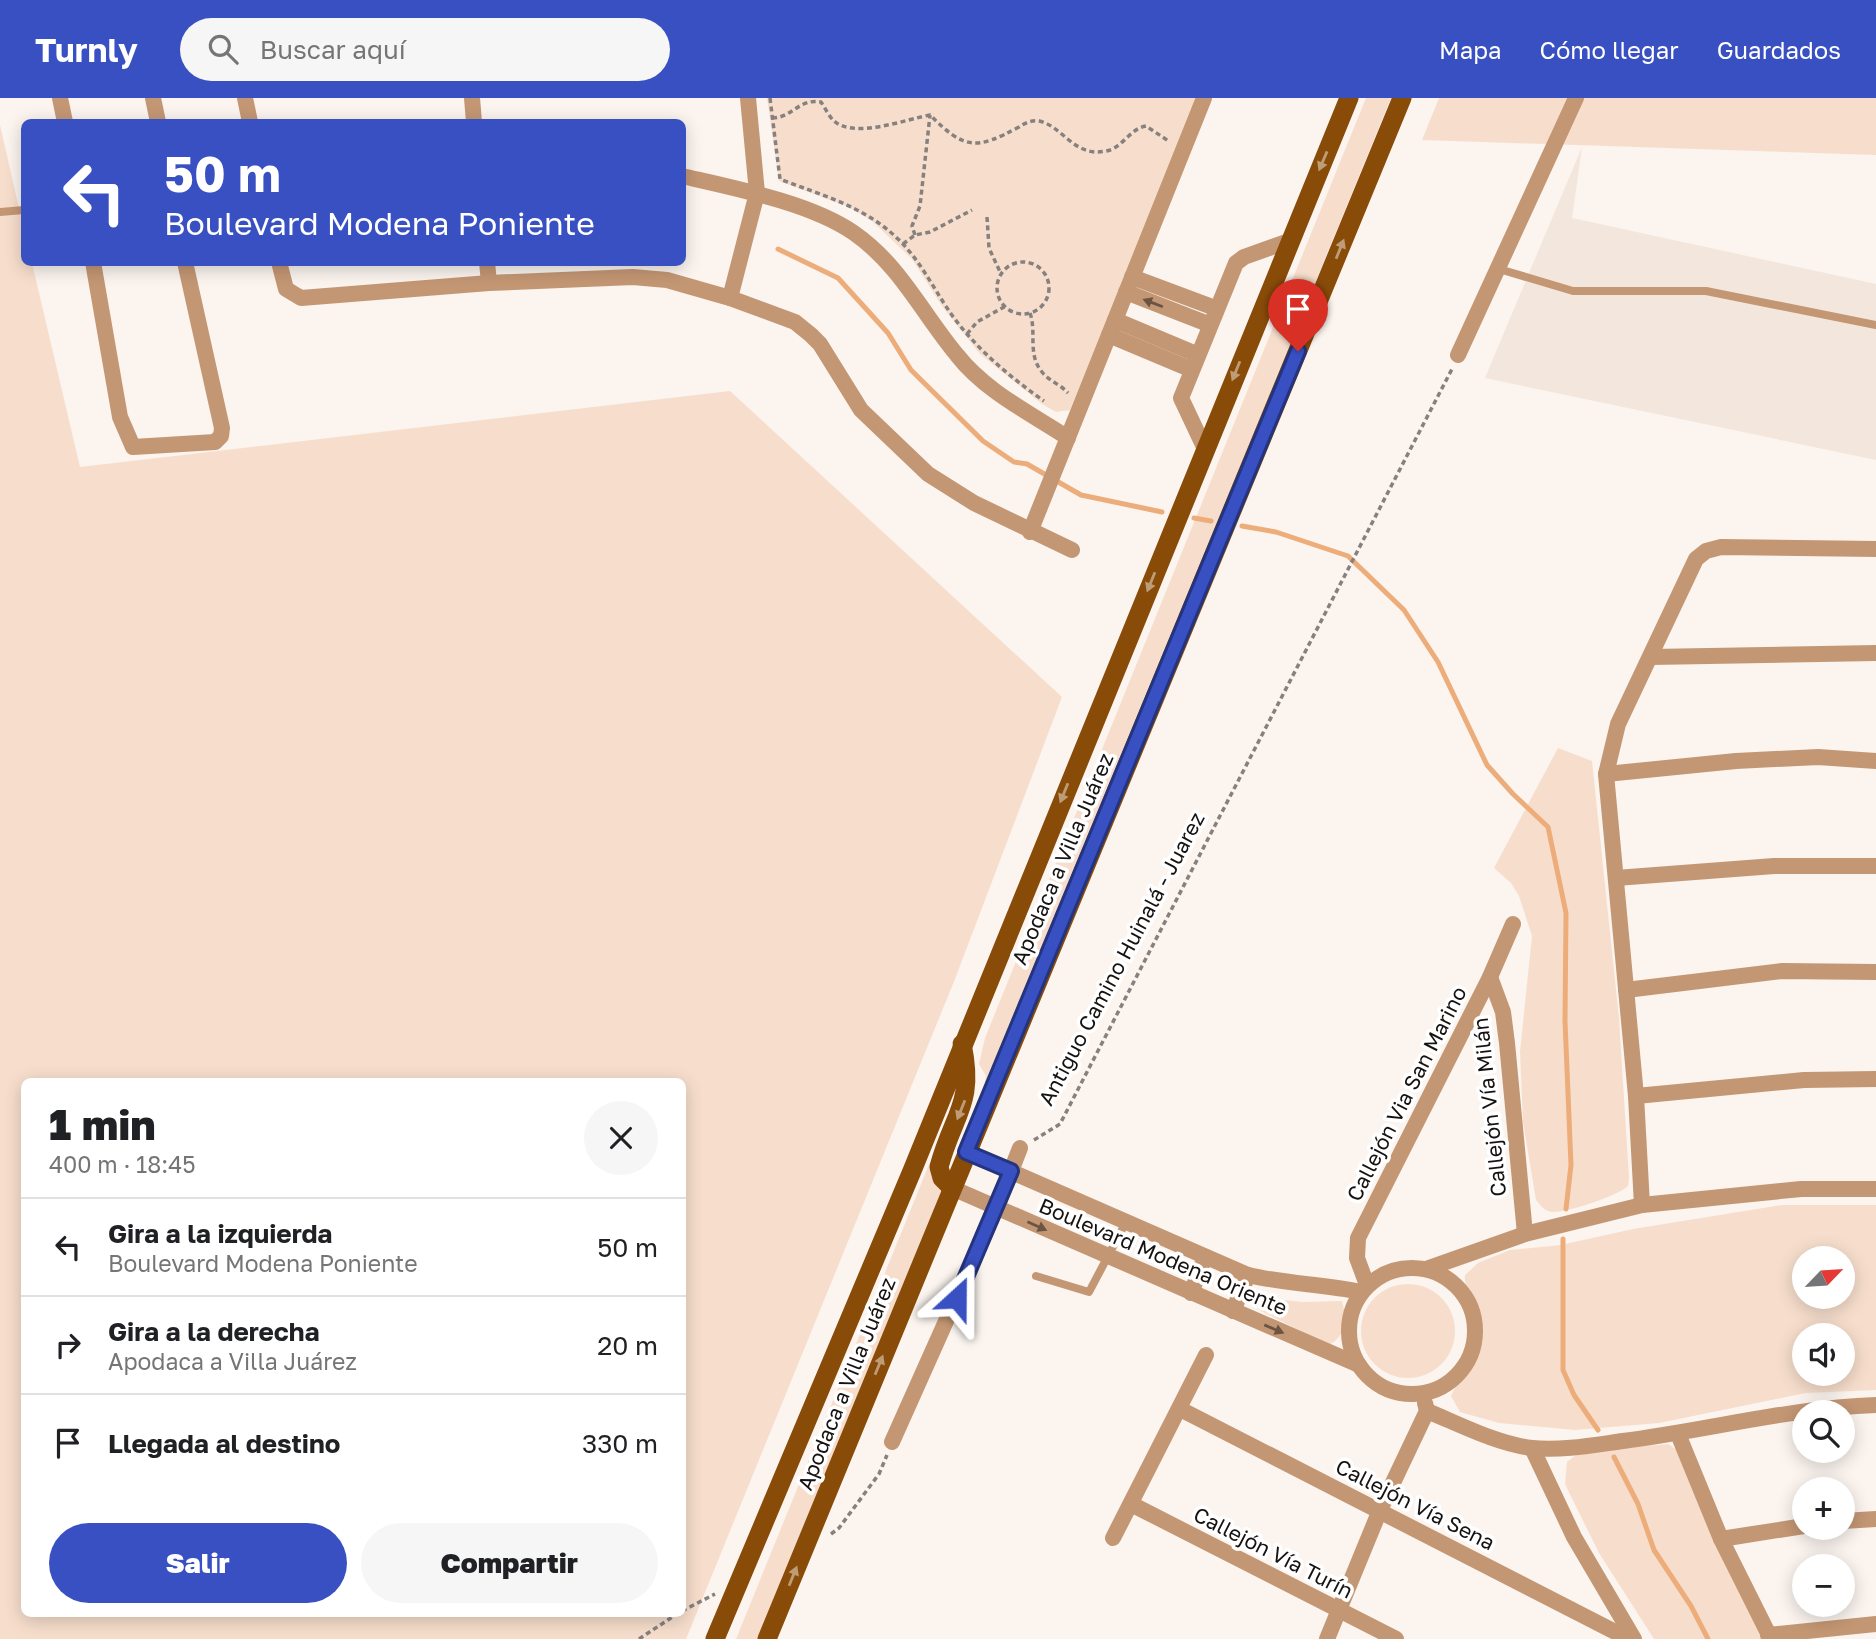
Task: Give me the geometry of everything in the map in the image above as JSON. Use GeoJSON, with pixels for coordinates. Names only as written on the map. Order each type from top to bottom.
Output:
{"type":"FeatureCollection","features":[{"type":"Feature","properties":{"kind":"main road","name":"Apodaca a Villa Juárez"},"geometry":{"type":"LineString","coordinates":[[715,1639],[912,1171],[1349,98]]}},
{"type":"Feature","properties":{"kind":"main road","name":"Apodaca a Villa Juárez"},"geometry":{"type":"LineString","coordinates":[[767,1639],[1402,98]]}},
{"type":"Feature","properties":{"kind":"main road"},"geometry":{"type":"LineString","coordinates":[[952,1188],[943,1178],[939,1167],[966,1097],[968,1080],[962,1043]]}},
{"type":"Feature","properties":{"kind":"street"},"geometry":{"type":"LineString","coordinates":[[60,98],[64,119]]}},
{"type":"Feature","properties":{"kind":"street"},"geometry":{"type":"LineString","coordinates":[[153,98],[157,119]]}},
{"type":"Feature","properties":{"kind":"street"},"geometry":{"type":"LineString","coordinates":[[244,98],[249,119]]}},
{"type":"Feature","properties":{"kind":"street"},"geometry":{"type":"LineString","coordinates":[[472,98],[474,119]]}},
{"type":"Feature","properties":{"kind":"street"},"geometry":{"type":"LineString","coordinates":[[730,298],[757,193],[748,98]]}},
{"type":"Feature","properties":{"kind":"street"},"geometry":{"type":"LineString","coordinates":[[1030,532],[1204,98]]}},
{"type":"Feature","properties":{"kind":"street"},"geometry":{"type":"LineString","coordinates":[[1458,355],[1576,98]]}},
{"type":"Feature","properties":{"kind":"street"},"geometry":{"type":"LineString","coordinates":[[686,177],[757,193],[828,219],[873,248],[893,266],[957,356],[975,375],[1068,438]]}},
{"type":"Feature","properties":{"kind":"street"},"geometry":{"type":"LineString","coordinates":[[1205,449],[1181,398],[1193,361],[1236,263],[1244,257],[1289,241]]}},
{"type":"Feature","properties":{"kind":"street"},"geometry":{"type":"LineString","coordinates":[[94,266],[120,417],[133,447],[215,442],[222,436],[186,266]]}},
{"type":"Feature","properties":{"kind":"street"},"geometry":{"type":"LineString","coordinates":[[280,266],[286,289],[301,298],[489,283],[655,279],[730,298],[795,322],[820,344],[861,410],[928,474],[974,503],[1072,550]]}},
{"type":"Feature","properties":{"kind":"street"},"geometry":{"type":"LineString","coordinates":[[487,266],[489,283]]}},
{"type":"Feature","properties":{"kind":"street"},"geometry":{"type":"LineString","coordinates":[[1129,285],[1215,308]]}},
{"type":"Feature","properties":{"kind":"street"},"geometry":{"type":"LineString","coordinates":[[1129,285],[1209,324]]}},
{"type":"Feature","properties":{"kind":"street"},"geometry":{"type":"LineString","coordinates":[[1112,327],[1193,361]]}},
{"type":"Feature","properties":{"kind":"street"},"geometry":{"type":"LineString","coordinates":[[1642,1205],[1636,1096],[1606,774],[1618,724],[1696,559],[1706,551],[1721,547],[1876,549]]}},
{"type":"Feature","properties":{"kind":"street"},"geometry":{"type":"LineString","coordinates":[[1651,657],[1876,653]]}},
{"type":"Feature","properties":{"kind":"street"},"geometry":{"type":"LineString","coordinates":[[1606,774],[1750,760],[1818,757],[1876,761]]}},
{"type":"Feature","properties":{"kind":"street"},"geometry":{"type":"LineString","coordinates":[[1616,878],[1774,866],[1876,866]]}},
{"type":"Feature","properties":{"kind":"street","name":"Callejón Via San Marino"},"geometry":{"type":"LineString","coordinates":[[1364,1289],[1357,1258],[1358,1238],[1490,977],[1513,924]]}},
{"type":"Feature","properties":{"kind":"street"},"geometry":{"type":"LineString","coordinates":[[1626,990],[1782,971],[1876,972]]}},
{"type":"Feature","properties":{"kind":"street","name":"Callejón Vía Milán"},"geometry":{"type":"LineString","coordinates":[[1490,977],[1503,1012],[1525,1234]]}},
{"type":"Feature","properties":{"kind":"street"},"geometry":{"type":"LineString","coordinates":[[1636,1096],[1804,1080],[1876,1079]]}},
{"type":"Feature","properties":{"kind":"street"},"geometry":{"type":"LineString","coordinates":[[892,1443],[997,1207],[1020,1148]]}},
{"type":"Feature","properties":{"kind":"street"},"geometry":{"type":"LineString","coordinates":[[966,1152],[1248,1275],[1283,1283],[1364,1289]]}},
{"type":"Feature","properties":{"kind":"street","name":"Boulevard Modena Oriente"},"geometry":{"type":"LineString","coordinates":[[952,1188],[1359,1365]]}},
{"type":"Feature","properties":{"kind":"street"},"geometry":{"type":"LineString","coordinates":[[1426,1269],[1525,1234],[1642,1205],[1801,1189],[1876,1189]]}},
{"type":"Feature","properties":{"kind":"street"},"geometry":{"type":"LineString","coordinates":[[1191,1293],[1205,1257]]}},
{"type":"Feature","properties":{"kind":"street"},"geometry":{"type":"LineString","coordinates":[[1399,1268],[1426,1269],[1446,1277],[1462,1293],[1473,1312],[1475,1334],[1470,1356],[1458,1374],[1440,1388],[1424,1394],[1390,1390],[1372,1380],[1359,1365],[1350,1345],[1349,1324],[1364,1289],[1399,1268]]}},
{"type":"Feature","properties":{"kind":"street"},"geometry":{"type":"LineString","coordinates":[[1233,1311],[1248,1275]]}},
{"type":"Feature","properties":{"kind":"street"},"geometry":{"type":"LineString","coordinates":[[1113,1538],[1181,1409],[1206,1354]]}},
{"type":"Feature","properties":{"kind":"street"},"geometry":{"type":"LineString","coordinates":[[1327,1639],[1380,1510],[1427,1411],[1424,1394]]}},
{"type":"Feature","properties":{"kind":"street"},"geometry":{"type":"LineString","coordinates":[[1427,1411],[1493,1437],[1532,1448],[1607,1443],[1678,1434],[1820,1407],[1876,1405]]}},
{"type":"Feature","properties":{"kind":"street","name":"Callejón Vía Sena"},"geometry":{"type":"LineString","coordinates":[[1181,1409],[1632,1639]]}},
{"type":"Feature","properties":{"kind":"street"},"geometry":{"type":"LineString","coordinates":[[1678,1434],[1721,1539],[1770,1637],[1876,1624]]}},
{"type":"Feature","properties":{"kind":"street"},"geometry":{"type":"LineString","coordinates":[[1532,1448],[1574,1537],[1632,1639]]}},
{"type":"Feature","properties":{"kind":"street","name":"Callejón Vía Turín"},"geometry":{"type":"LineString","coordinates":[[1131,1504],[1396,1639]]}},
{"type":"Feature","properties":{"kind":"street"},"geometry":{"type":"LineString","coordinates":[[1855,1520],[1876,1519]]}},
{"type":"Feature","properties":{"kind":"street"},"geometry":{"type":"LineString","coordinates":[[1721,1539],[1792,1527]]}},
{"type":"Feature","properties":{"kind":"lane"},"geometry":{"type":"LineString","coordinates":[[0,212],[21,210]]}},
{"type":"Feature","properties":{"kind":"lane"},"geometry":{"type":"LineString","coordinates":[[1499,269],[1573,291],[1706,291],[1876,325]]}},
{"type":"Feature","properties":{"kind":"lane"},"geometry":{"type":"LineString","coordinates":[[1036,1276],[1086,1293],[1096,1284],[1126,1222]]}},
{"type":"Feature","properties":{"kind":"path"},"geometry":{"type":"LineString","coordinates":[[770,98],[780,179],[855,208],[903,244],[967,334],[1002,369],[1051,406]]}},
{"type":"Feature","properties":{"kind":"path"},"geometry":{"type":"LineString","coordinates":[[772,118],[785,116],[806,101],[821,102],[833,120],[849,127],[880,126],[930,115]]}},
{"type":"Feature","properties":{"kind":"path"},"geometry":{"type":"LineString","coordinates":[[930,115],[951,137],[972,144],[990,142],[1034,121],[1047,124],[1071,144],[1092,152],[1112,150],[1136,129],[1146,126],[1174,146]]}},
{"type":"Feature","properties":{"kind":"path"},"geometry":{"type":"LineString","coordinates":[[915,236],[912,226],[920,205],[930,115]]}},
{"type":"Feature","properties":{"kind":"path"},"geometry":{"type":"LineString","coordinates":[[903,244],[915,236],[930,232],[963,212],[972,210]]}},
{"type":"Feature","properties":{"kind":"path"},"geometry":{"type":"LineString","coordinates":[[987,217],[989,248],[1001,274]]}},
{"type":"Feature","properties":{"kind":"path"},"geometry":{"type":"LineString","coordinates":[[1023,262],[1035,266],[1043,273],[1049,288],[1047,298],[1038,310],[1013,313],[1004,306],[997,289],[1001,274],[1010,265],[1023,262]]}},
{"type":"Feature","properties":{"kind":"path"},"geometry":{"type":"LineString","coordinates":[[967,334],[977,322],[1004,306]]}},
{"type":"Feature","properties":{"kind":"path"},"geometry":{"type":"LineString","coordinates":[[1030,313],[1036,364],[1045,376],[1060,385],[1072,398],[1077,386]]}},
{"type":"Feature","properties":{"kind":"path","name":"Antiguo Camino Huinalá - Juarez"},"geometry":{"type":"LineString","coordinates":[[1020,1148],[1060,1125],[1458,355]]}},
{"type":"Feature","properties":{"kind":"path"},"geometry":{"type":"LineString","coordinates":[[830,1535],[839,1528],[879,1474],[892,1443]]}},
{"type":"Feature","properties":{"kind":"path"},"geometry":{"type":"LineString","coordinates":[[686,1609],[739,1582]]}},
{"type":"Feature","properties":{"kind":"path"},"geometry":{"type":"LineString","coordinates":[[639,1639],[672,1617]]}},
{"type":"Feature","properties":{"kind":"shaded area"},"geometry":{"type":"Polygon","coordinates":[[[767,98],[1199,98],[1070,410],[1056,412],[1042,404],[980,354],[942,306],[912,259],[872,221],[849,207],[779,181],[767,98]]]}},
{"type":"Feature","properties":{"kind":"shaded area"},"geometry":{"type":"Polygon","coordinates":[[[1366,98],[1391,98],[984,1089],[986,1076],[979,1064],[985,1038],[1366,98]]]}},
{"type":"Feature","properties":{"kind":"shaded area"},"geometry":{"type":"Polygon","coordinates":[[[1439,98],[1876,98],[1876,155],[1422,140],[1439,98]]]}},
{"type":"Feature","properties":{"kind":"shaded area"},"geometry":{"type":"Polygon","coordinates":[[[0,125],[21,217],[21,266],[33,266],[80,467],[730,391],[1062,697],[955,979],[686,1639],[0,1639],[0,125]]]}},
{"type":"Feature","properties":{"kind":"shaded area"},"geometry":{"type":"Polygon","coordinates":[[[1582,147],[1572,218],[1876,284],[1876,460],[1485,378],[1582,147]]]}},
{"type":"Feature","properties":{"kind":"shaded area"},"geometry":{"type":"Polygon","coordinates":[[[1558,748],[1592,761],[1619,1018],[1629,1178],[1628,1186],[1604,1199],[1551,1212],[1536,1200],[1523,1122],[1520,1052],[1532,936],[1519,896],[1511,883],[1494,868],[1558,748]]]}},
{"type":"Feature","properties":{"kind":"shaded area"},"geometry":{"type":"Polygon","coordinates":[[[952,1108],[943,1193],[760,1639],[736,1639],[952,1108]]]}},
{"type":"Feature","properties":{"kind":"shaded area"},"geometry":{"type":"Polygon","coordinates":[[[1782,1205],[1876,1205],[1876,1390],[1806,1393],[1659,1423],[1575,1430],[1499,1423],[1460,1412],[1451,1396],[1477,1350],[1481,1332],[1479,1317],[1467,1289],[1465,1275],[1478,1263],[1510,1250],[1561,1245],[1633,1229],[1782,1205]]]}},
{"type":"Feature","properties":{"kind":"shaded area"},"geometry":{"type":"Polygon","coordinates":[[[1408,1284],[1426,1287],[1441,1298],[1452,1313],[1455,1331],[1452,1349],[1441,1364],[1426,1375],[1408,1378],[1390,1375],[1375,1364],[1364,1349],[1361,1331],[1364,1313],[1375,1298],[1390,1287],[1408,1284]]]}},
{"type":"Feature","properties":{"kind":"shaded area"},"geometry":{"type":"Polygon","coordinates":[[[1257,1297],[1303,1302],[1342,1301],[1344,1327],[1338,1338],[1328,1345],[1259,1310],[1252,1303],[1257,1297]]]}},
{"type":"Feature","properties":{"kind":"shaded area"},"geometry":{"type":"Polygon","coordinates":[[[1668,1444],[1679,1451],[1762,1639],[1654,1639],[1599,1553],[1565,1484],[1567,1462],[1580,1452],[1668,1444]]]}},
{"type":"Feature","properties":{"kind":"waterway"},"geometry":{"type":"LineString","coordinates":[[778,249],[838,278],[888,333],[911,370],[983,441],[1014,462],[1027,464],[1081,495],[1162,512]]}},
{"type":"Feature","properties":{"kind":"waterway"},"geometry":{"type":"LineString","coordinates":[[1194,518],[1211,521]]}},
{"type":"Feature","properties":{"kind":"waterway"},"geometry":{"type":"LineString","coordinates":[[1242,526],[1276,532],[1348,556],[1404,610],[1438,662],[1487,765],[1548,827],[1566,913],[1565,1021],[1571,1165],[1566,1209]]}},
{"type":"Feature","properties":{"kind":"waterway"},"geometry":{"type":"LineString","coordinates":[[1563,1239],[1563,1370],[1574,1395],[1598,1430]]}},
{"type":"Feature","properties":{"kind":"waterway"},"geometry":{"type":"LineString","coordinates":[[1614,1457],[1638,1504],[1654,1550],[1691,1606],[1708,1639]]}},
{"type":"Feature","properties":{"kind":"route"},"geometry":{"type":"LineString","coordinates":[[957,1298],[1011,1171],[966,1152],[1298,351]]}}]}
